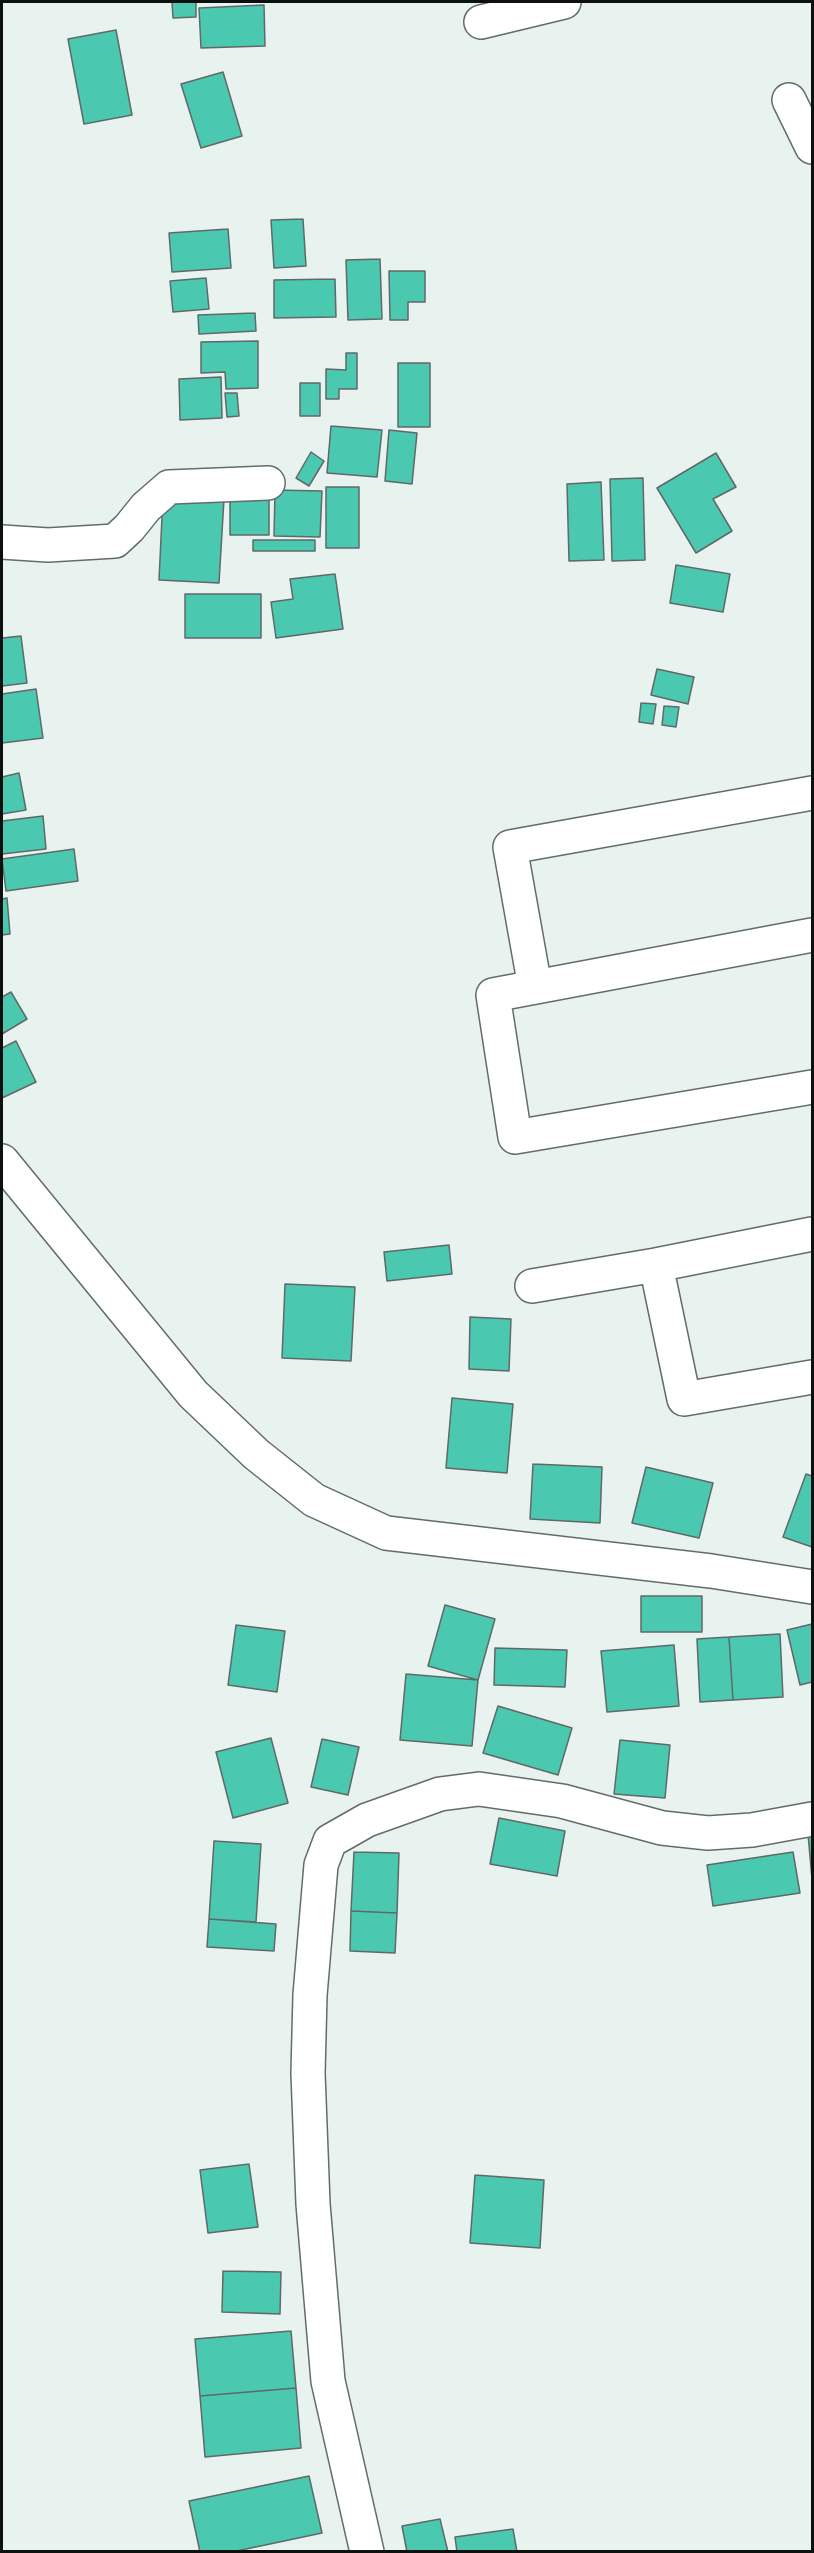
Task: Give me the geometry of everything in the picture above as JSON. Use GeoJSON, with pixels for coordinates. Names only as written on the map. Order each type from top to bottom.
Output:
{"type":"FeatureCollection","features":[{"type":"Feature","properties":{"kind":"street"},"geometry":{"type":"LineString","coordinates":[[481,22],[564,2]]}},
{"type":"Feature","properties":{"kind":"street"},"geometry":{"type":"LineString","coordinates":[[791,100],[813,147]]}},
{"type":"Feature","properties":{"kind":"street"},"geometry":{"type":"LineString","coordinates":[[2,542],[48,545],[115,541],[146,507],[169,487],[268,483]]}},
{"type":"Feature","properties":{"kind":"street"},"geometry":{"type":"LineString","coordinates":[[535,987],[510,847],[813,793]]}},
{"type":"Feature","properties":{"kind":"street"},"geometry":{"type":"LineString","coordinates":[[813,935],[493,995],[515,1137],[813,1087]]}},
{"type":"Feature","properties":{"kind":"street"},"geometry":{"type":"LineString","coordinates":[[2,1161],[193,1394],[256,1454],[314,1500],[386,1533],[711,1571],[813,1587]]}},
{"type":"Feature","properties":{"kind":"street"},"geometry":{"type":"LineString","coordinates":[[532,1286],[656,1265],[813,1234]]}},
{"type":"Feature","properties":{"kind":"street"},"geometry":{"type":"LineString","coordinates":[[656,1265],[684,1399],[813,1377]]}},
{"type":"Feature","properties":{"kind":"street"},"geometry":{"type":"LineString","coordinates":[[367,2552],[328,2381],[313,2204],[308,2073],[310,1995],[321,1865],[330,1841],[367,1820],[440,1794],[479,1789],[562,1801],[662,1828],[708,1833],[752,1830],[813,1820]]}},
{"type":"Feature","properties":{"kind":"building"},"geometry":{"type":"Polygon","coordinates":[[[172,2],[196,2],[196,17],[173,18],[172,2]]]}},
{"type":"Feature","properties":{"kind":"building"},"geometry":{"type":"Polygon","coordinates":[[[264,5],[265,46],[201,48],[199,8],[264,5]]]}},
{"type":"Feature","properties":{"kind":"building"},"geometry":{"type":"Polygon","coordinates":[[[116,30],[132,115],[84,124],[68,39],[116,30]]]}},
{"type":"Feature","properties":{"kind":"building"},"geometry":{"type":"Polygon","coordinates":[[[223,72],[242,136],[201,148],[181,84],[223,72]]]}},
{"type":"Feature","properties":{"kind":"building"},"geometry":{"type":"Polygon","coordinates":[[[303,219],[306,266],[274,268],[271,220],[303,219]]]}},
{"type":"Feature","properties":{"kind":"building"},"geometry":{"type":"Polygon","coordinates":[[[228,229],[231,268],[172,272],[169,233],[228,229]]]}},
{"type":"Feature","properties":{"kind":"building"},"geometry":{"type":"Polygon","coordinates":[[[380,259],[382,319],[348,320],[346,260],[380,259]]]}},
{"type":"Feature","properties":{"kind":"building"},"geometry":{"type":"Polygon","coordinates":[[[389,271],[425,271],[425,302],[408,302],[408,320],[390,320],[389,271]]]}},
{"type":"Feature","properties":{"kind":"building"},"geometry":{"type":"Polygon","coordinates":[[[206,278],[209,309],[173,312],[170,281],[206,278]]]}},
{"type":"Feature","properties":{"kind":"building"},"geometry":{"type":"Polygon","coordinates":[[[335,279],[336,317],[274,318],[274,280],[335,279]]]}},
{"type":"Feature","properties":{"kind":"building"},"geometry":{"type":"Polygon","coordinates":[[[255,313],[256,331],[199,334],[198,315],[255,313]]]}},
{"type":"Feature","properties":{"kind":"building"},"geometry":{"type":"Polygon","coordinates":[[[258,341],[258,388],[226,389],[225,372],[201,373],[201,342],[258,341]]]}},
{"type":"Feature","properties":{"kind":"building"},"geometry":{"type":"Polygon","coordinates":[[[346,353],[357,353],[357,389],[339,389],[339,399],[326,399],[326,369],[346,370],[346,353]]]}},
{"type":"Feature","properties":{"kind":"building"},"geometry":{"type":"Polygon","coordinates":[[[398,363],[430,363],[430,427],[398,427],[398,363]]]}},
{"type":"Feature","properties":{"kind":"building"},"geometry":{"type":"Polygon","coordinates":[[[221,377],[222,418],[180,420],[179,379],[221,377]]]}},
{"type":"Feature","properties":{"kind":"building"},"geometry":{"type":"Polygon","coordinates":[[[300,383],[320,383],[320,416],[300,416],[300,383]]]}},
{"type":"Feature","properties":{"kind":"building"},"geometry":{"type":"Polygon","coordinates":[[[225,393],[237,393],[239,416],[227,417],[225,393]]]}},
{"type":"Feature","properties":{"kind":"building"},"geometry":{"type":"Polygon","coordinates":[[[331,426],[382,430],[377,477],[327,473],[331,426]]]}},
{"type":"Feature","properties":{"kind":"building"},"geometry":{"type":"Polygon","coordinates":[[[389,430],[417,433],[412,484],[385,481],[389,430]]]}},
{"type":"Feature","properties":{"kind":"building"},"geometry":{"type":"Polygon","coordinates":[[[311,452],[324,461],[309,486],[296,478],[311,452]]]}},
{"type":"Feature","properties":{"kind":"building"},"geometry":{"type":"Polygon","coordinates":[[[716,453],[736,487],[713,499],[732,531],[696,553],[657,488],[716,453]]]}},
{"type":"Feature","properties":{"kind":"building"},"geometry":{"type":"Polygon","coordinates":[[[643,478],[645,560],[612,561],[610,479],[643,478]]]}},
{"type":"Feature","properties":{"kind":"building"},"geometry":{"type":"Polygon","coordinates":[[[601,482],[604,560],[569,561],[567,484],[601,482]]]}},
{"type":"Feature","properties":{"kind":"building"},"geometry":{"type":"Polygon","coordinates":[[[326,487],[359,487],[359,548],[326,548],[326,487]]]}},
{"type":"Feature","properties":{"kind":"building"},"geometry":{"type":"Polygon","coordinates":[[[230,490],[269,490],[269,535],[230,535],[230,490]]]}},
{"type":"Feature","properties":{"kind":"building"},"geometry":{"type":"Polygon","coordinates":[[[275,490],[322,491],[320,537],[274,536],[275,490]]]}},
{"type":"Feature","properties":{"kind":"building"},"geometry":{"type":"Polygon","coordinates":[[[163,496],[224,499],[219,583],[159,580],[163,496]]]}},
{"type":"Feature","properties":{"kind":"building"},"geometry":{"type":"Polygon","coordinates":[[[253,540],[315,540],[315,551],[253,551],[253,540]]]}},
{"type":"Feature","properties":{"kind":"building"},"geometry":{"type":"Polygon","coordinates":[[[676,565],[730,574],[723,612],[670,603],[676,565]]]}},
{"type":"Feature","properties":{"kind":"building"},"geometry":{"type":"Polygon","coordinates":[[[335,574],[343,629],[276,638],[271,602],[293,599],[290,579],[335,574]]]}},
{"type":"Feature","properties":{"kind":"building"},"geometry":{"type":"Polygon","coordinates":[[[185,594],[261,594],[261,638],[185,638],[185,594]]]}},
{"type":"Feature","properties":{"kind":"building"},"geometry":{"type":"Polygon","coordinates":[[[21,636],[27,683],[2,686],[2,638],[21,636]]]}},
{"type":"Feature","properties":{"kind":"building"},"geometry":{"type":"Polygon","coordinates":[[[657,669],[694,677],[688,704],[651,695],[657,669]]]}},
{"type":"Feature","properties":{"kind":"building"},"geometry":{"type":"Polygon","coordinates":[[[36,689],[43,738],[2,743],[2,694],[36,689]]]}},
{"type":"Feature","properties":{"kind":"building"},"geometry":{"type":"Polygon","coordinates":[[[641,703],[656,704],[653,724],[639,722],[641,703]]]}},
{"type":"Feature","properties":{"kind":"building"},"geometry":{"type":"Polygon","coordinates":[[[664,706],[679,707],[676,727],[662,725],[664,706]]]}},
{"type":"Feature","properties":{"kind":"building"},"geometry":{"type":"Polygon","coordinates":[[[19,773],[26,810],[2,814],[2,777],[19,773]]]}},
{"type":"Feature","properties":{"kind":"building"},"geometry":{"type":"Polygon","coordinates":[[[43,816],[46,849],[2,854],[2,821],[43,816]]]}},
{"type":"Feature","properties":{"kind":"building"},"geometry":{"type":"Polygon","coordinates":[[[74,849],[78,881],[6,891],[2,859],[74,849]]]}},
{"type":"Feature","properties":{"kind":"building"},"geometry":{"type":"Polygon","coordinates":[[[7,898],[10,934],[2,935],[2,899],[7,898]]]}},
{"type":"Feature","properties":{"kind":"building"},"geometry":{"type":"Polygon","coordinates":[[[11,992],[27,1019],[2,1034],[2,997],[11,992]]]}},
{"type":"Feature","properties":{"kind":"building"},"geometry":{"type":"Polygon","coordinates":[[[16,1041],[36,1082],[2,1098],[2,1048],[16,1041]]]}},
{"type":"Feature","properties":{"kind":"building"},"geometry":{"type":"Polygon","coordinates":[[[449,1245],[452,1274],[387,1281],[384,1252],[449,1245]]]}},
{"type":"Feature","properties":{"kind":"building"},"geometry":{"type":"Polygon","coordinates":[[[285,1284],[355,1287],[351,1361],[282,1358],[285,1284]]]}},
{"type":"Feature","properties":{"kind":"building"},"geometry":{"type":"Polygon","coordinates":[[[470,1317],[511,1319],[509,1371],[469,1369],[470,1317]]]}},
{"type":"Feature","properties":{"kind":"building"},"geometry":{"type":"Polygon","coordinates":[[[452,1398],[513,1404],[507,1473],[446,1468],[452,1398]]]}},
{"type":"Feature","properties":{"kind":"building"},"geometry":{"type":"Polygon","coordinates":[[[533,1464],[602,1467],[600,1523],[530,1519],[533,1464]]]}},
{"type":"Feature","properties":{"kind":"building"},"geometry":{"type":"Polygon","coordinates":[[[646,1467],[713,1483],[699,1538],[632,1523],[646,1467]]]}},
{"type":"Feature","properties":{"kind":"building"},"geometry":{"type":"Polygon","coordinates":[[[806,1474],[812,1476],[812,1547],[783,1537],[806,1474]]]}},
{"type":"Feature","properties":{"kind":"building"},"geometry":{"type":"Polygon","coordinates":[[[641,1596],[702,1596],[702,1632],[641,1632],[641,1596]]]}},
{"type":"Feature","properties":{"kind":"building"},"geometry":{"type":"Polygon","coordinates":[[[445,1605],[495,1619],[478,1680],[428,1666],[445,1605]]]}},
{"type":"Feature","properties":{"kind":"building"},"geometry":{"type":"Polygon","coordinates":[[[812,1624],[812,1682],[800,1685],[787,1630],[812,1624]]]}},
{"type":"Feature","properties":{"kind":"building"},"geometry":{"type":"Polygon","coordinates":[[[236,1625],[285,1631],[277,1692],[228,1685],[236,1625]]]}},
{"type":"Feature","properties":{"kind":"building"},"geometry":{"type":"Polygon","coordinates":[[[780,1634],[783,1697],[733,1700],[729,1637],[780,1634]]]}},
{"type":"Feature","properties":{"kind":"building"},"geometry":{"type":"Polygon","coordinates":[[[729,1637],[733,1700],[700,1702],[697,1639],[729,1637]]]}},
{"type":"Feature","properties":{"kind":"building"},"geometry":{"type":"Polygon","coordinates":[[[674,1645],[679,1706],[607,1712],[601,1651],[674,1645]]]}},
{"type":"Feature","properties":{"kind":"building"},"geometry":{"type":"Polygon","coordinates":[[[495,1648],[567,1650],[565,1687],[494,1685],[495,1648]]]}},
{"type":"Feature","properties":{"kind":"building"},"geometry":{"type":"Polygon","coordinates":[[[406,1674],[478,1680],[472,1746],[400,1740],[406,1674]]]}},
{"type":"Feature","properties":{"kind":"building"},"geometry":{"type":"Polygon","coordinates":[[[498,1706],[572,1728],[558,1775],[483,1753],[498,1706]]]}},
{"type":"Feature","properties":{"kind":"building"},"geometry":{"type":"Polygon","coordinates":[[[271,1738],[288,1803],[233,1818],[216,1752],[271,1738]]]}},
{"type":"Feature","properties":{"kind":"building"},"geometry":{"type":"Polygon","coordinates":[[[322,1739],[359,1747],[348,1795],[311,1787],[322,1739]]]}},
{"type":"Feature","properties":{"kind":"building"},"geometry":{"type":"Polygon","coordinates":[[[620,1740],[670,1745],[665,1798],[614,1794],[620,1740]]]}},
{"type":"Feature","properties":{"kind":"building"},"geometry":{"type":"Polygon","coordinates":[[[499,1818],[565,1831],[557,1876],[490,1864],[499,1818]]]}},
{"type":"Feature","properties":{"kind":"building"},"geometry":{"type":"Polygon","coordinates":[[[808,1834],[812,1834],[812,1879],[808,1834]]]}},
{"type":"Feature","properties":{"kind":"building"},"geometry":{"type":"Polygon","coordinates":[[[214,1841],[261,1844],[256,1922],[209,1919],[214,1841]]]}},
{"type":"Feature","properties":{"kind":"building"},"geometry":{"type":"Polygon","coordinates":[[[354,1852],[399,1853],[397,1913],[351,1911],[354,1852]]]}},
{"type":"Feature","properties":{"kind":"building"},"geometry":{"type":"Polygon","coordinates":[[[793,1852],[800,1893],[713,1906],[707,1865],[793,1852]]]}},
{"type":"Feature","properties":{"kind":"building"},"geometry":{"type":"Polygon","coordinates":[[[351,1911],[397,1913],[395,1953],[350,1951],[351,1911]]]}},
{"type":"Feature","properties":{"kind":"building"},"geometry":{"type":"Polygon","coordinates":[[[209,1919],[276,1924],[274,1951],[207,1947],[209,1919]]]}},
{"type":"Feature","properties":{"kind":"building"},"geometry":{"type":"Polygon","coordinates":[[[249,2164],[258,2227],[208,2233],[200,2170],[249,2164]]]}},
{"type":"Feature","properties":{"kind":"building"},"geometry":{"type":"Polygon","coordinates":[[[475,2175],[544,2180],[540,2248],[470,2243],[475,2175]]]}},
{"type":"Feature","properties":{"kind":"building"},"geometry":{"type":"Polygon","coordinates":[[[223,2271],[281,2272],[280,2314],[222,2312],[223,2271]]]}},
{"type":"Feature","properties":{"kind":"building"},"geometry":{"type":"Polygon","coordinates":[[[291,2331],[296,2388],[200,2396],[195,2339],[291,2331]]]}},
{"type":"Feature","properties":{"kind":"building"},"geometry":{"type":"Polygon","coordinates":[[[296,2388],[301,2448],[205,2457],[200,2396],[296,2388]]]}},
{"type":"Feature","properties":{"kind":"building"},"geometry":{"type":"Polygon","coordinates":[[[309,2476],[322,2533],[232,2552],[200,2552],[189,2501],[309,2476]]]}},
{"type":"Feature","properties":{"kind":"building"},"geometry":{"type":"Polygon","coordinates":[[[440,2519],[448,2552],[407,2552],[402,2526],[440,2519]]]}},
{"type":"Feature","properties":{"kind":"building"},"geometry":{"type":"Polygon","coordinates":[[[513,2529],[517,2552],[457,2552],[455,2537],[513,2529]]]}}]}
